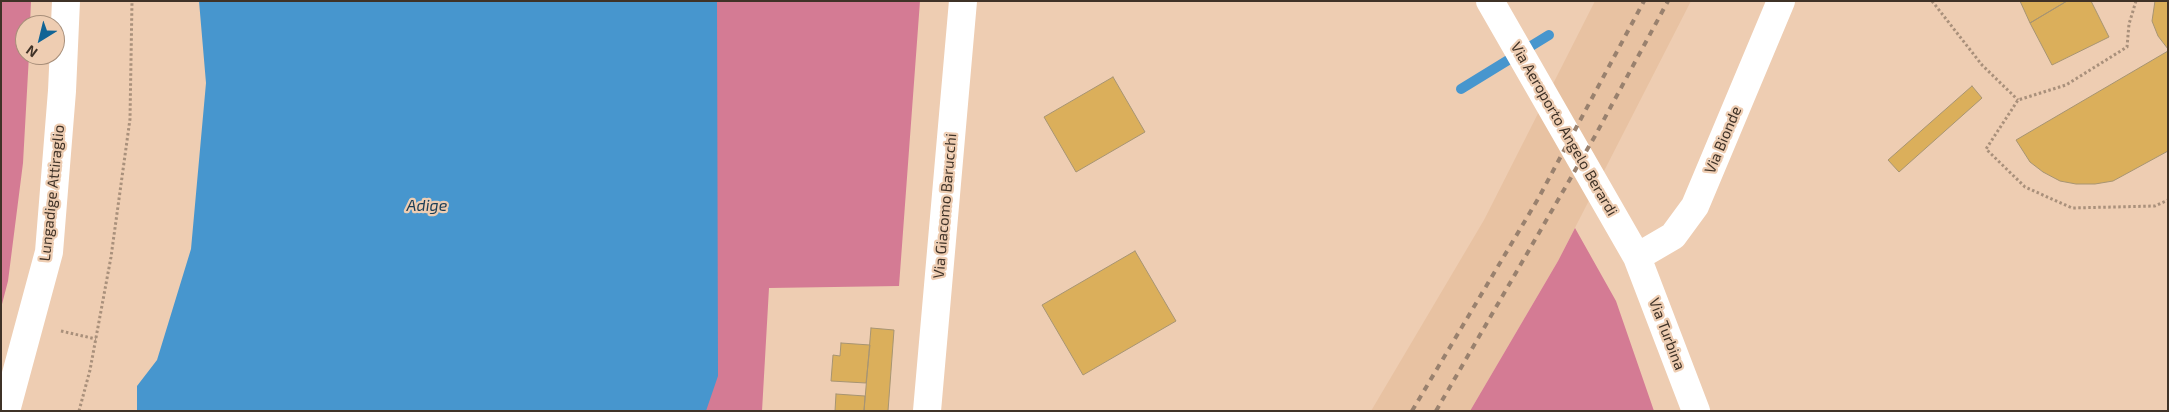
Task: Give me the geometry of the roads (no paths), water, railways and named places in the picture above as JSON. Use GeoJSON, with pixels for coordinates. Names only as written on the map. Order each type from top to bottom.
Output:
{"type":"FeatureCollection","features":[{"type":"Feature","properties":{"kind":"street","name":"Lungadige Attiraglio"},"geometry":{"type":"LineString","coordinates":[[6,411],[49,252],[62,90],[66,1]]}},
{"type":"Feature","properties":{"kind":"street","name":"Via Giacomo Barucchi"},"geometry":{"type":"LineString","coordinates":[[927,411],[963,1]]}},
{"type":"Feature","properties":{"kind":"street","name":"Via Aeroporto Angelo Berardi"},"geometry":{"type":"LineString","coordinates":[[1490,1],[1637,257]]}},
{"type":"Feature","properties":{"kind":"street","name":"Via Bionde"},"geometry":{"type":"LineString","coordinates":[[1637,257],[1673,236],[1695,206],[1781,1]]}},
{"type":"Feature","properties":{"kind":"street","name":"Via Turbina"},"geometry":{"type":"LineString","coordinates":[[1637,257],[1696,411]]}},
{"type":"Feature","properties":{"kind":"water","name":"Adige"},"geometry":{"type":"Polygon","coordinates":[[[199,1],[717,1],[718,376],[706,411],[137,411],[137,386],[157,360],[191,249],[206,83],[199,1]]]}},
{"type":"Feature","properties":{"kind":"waterway"},"geometry":{"type":"LineString","coordinates":[[1461,89],[1549,35]]}},
{"type":"Feature","properties":{"kind":"railway"},"geometry":{"type":"LineString","coordinates":[[1412,411],[1538,199],[1644,1]]}},
{"type":"Feature","properties":{"kind":"railway"},"geometry":{"type":"LineString","coordinates":[[1436,411],[1595,136],[1668,1]]}}]}
